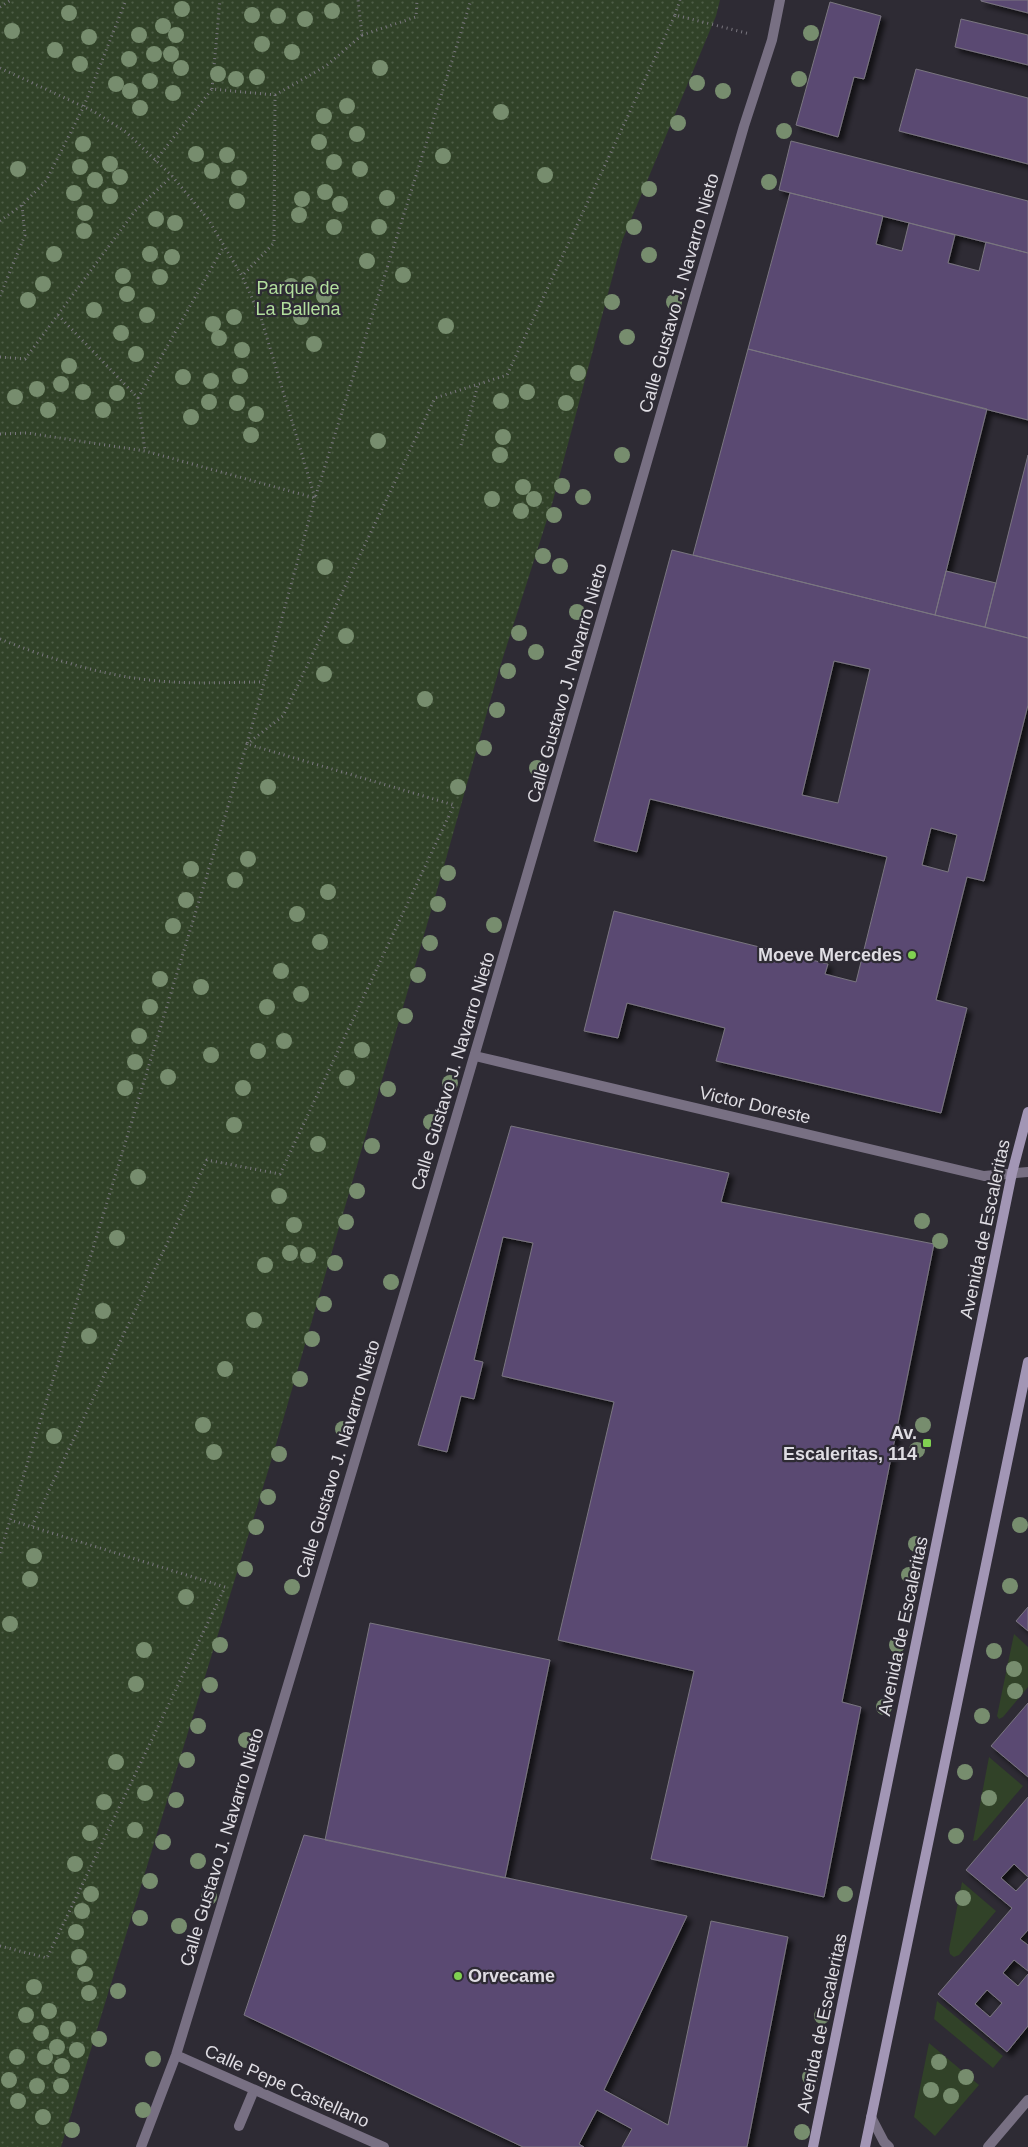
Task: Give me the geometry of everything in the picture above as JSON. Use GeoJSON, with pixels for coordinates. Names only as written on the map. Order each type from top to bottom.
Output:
{"type":"FeatureCollection","features":[{"type":"Feature","properties":{"kind":"street","name":"Calle Gustavo J. Navarro Nieto"},"geometry":{"type":"LineString","coordinates":[[141,2147],[176,2055],[475,1056],[741,136],[772,40],[780,0]]}},
{"type":"Feature","properties":{"kind":"street","name":"Victor Doreste"},"geometry":{"type":"LineString","coordinates":[[475,1056],[984,1176],[1028,1172]]}},
{"type":"Feature","properties":{"kind":"street","name":"Avenida de Escaleritas"},"geometry":{"type":"LineString","coordinates":[[813,2147],[1012,1173],[1028,1112]]}},
{"type":"Feature","properties":{"kind":"street"},"geometry":{"type":"LineString","coordinates":[[865,2147],[1028,1362]]}},
{"type":"Feature","properties":{"kind":"street","name":"Calle Pepe Castellano"},"geometry":{"type":"LineString","coordinates":[[176,2055],[384,2147]]}},
{"type":"Feature","properties":{"kind":"street"},"geometry":{"type":"LineString","coordinates":[[239,2126],[254,2090]]}},
{"type":"Feature","properties":{"kind":"street"},"geometry":{"type":"LineString","coordinates":[[988,2147],[1028,2100]]}},
{"type":"Feature","properties":{"kind":"street"},"geometry":{"type":"LineString","coordinates":[[871,2117],[884,2142],[889,2147]]}},
{"type":"Feature","properties":{"kind":"path"},"geometry":{"type":"LineString","coordinates":[[0,7],[11,0]]}},
{"type":"Feature","properties":{"kind":"path"},"geometry":{"type":"LineString","coordinates":[[0,221],[22,204],[46,181],[84,106],[126,0]]}},
{"type":"Feature","properties":{"kind":"path"},"geometry":{"type":"LineString","coordinates":[[155,161],[212,89],[220,0]]}},
{"type":"Feature","properties":{"kind":"path"},"geometry":{"type":"LineString","coordinates":[[358,0],[362,35]]}},
{"type":"Feature","properties":{"kind":"path"},"geometry":{"type":"LineString","coordinates":[[212,89],[275,94],[326,66],[362,35],[416,16],[417,0]]}},
{"type":"Feature","properties":{"kind":"path"},"geometry":{"type":"LineString","coordinates":[[0,1553],[246,744],[315,498],[471,0]]}},
{"type":"Feature","properties":{"kind":"path"},"geometry":{"type":"LineString","coordinates":[[246,744],[284,716],[435,398],[507,375],[675,15],[680,0]]}},
{"type":"Feature","properties":{"kind":"path"},"geometry":{"type":"LineString","coordinates":[[675,15],[772,40]]}},
{"type":"Feature","properties":{"kind":"path"},"geometry":{"type":"LineString","coordinates":[[0,68],[84,106],[126,132],[172,176],[208,219],[242,276],[261,318],[315,498]]}},
{"type":"Feature","properties":{"kind":"path"},"geometry":{"type":"LineString","coordinates":[[242,276],[274,243],[275,94]]}},
{"type":"Feature","properties":{"kind":"path"},"geometry":{"type":"LineString","coordinates":[[0,357],[25,359],[135,211],[172,176]]}},
{"type":"Feature","properties":{"kind":"path"},"geometry":{"type":"LineString","coordinates":[[0,296],[25,235],[22,204]]}},
{"type":"Feature","properties":{"kind":"path"},"geometry":{"type":"LineString","coordinates":[[138,398],[224,246]]}},
{"type":"Feature","properties":{"kind":"path"},"geometry":{"type":"LineString","coordinates":[[58,315],[138,398],[145,451]]}},
{"type":"Feature","properties":{"kind":"path"},"geometry":{"type":"LineString","coordinates":[[461,445],[479,384]]}},
{"type":"Feature","properties":{"kind":"path"},"geometry":{"type":"LineString","coordinates":[[0,434],[27,433],[145,451],[315,498]]}},
{"type":"Feature","properties":{"kind":"path"},"geometry":{"type":"LineString","coordinates":[[0,639],[46,657],[106,673],[172,682],[264,682]]}},
{"type":"Feature","properties":{"kind":"path"},"geometry":{"type":"LineString","coordinates":[[32,1526],[208,1160],[280,1174],[454,805],[246,744]]}},
{"type":"Feature","properties":{"kind":"path"},"geometry":{"type":"LineString","coordinates":[[0,1946],[47,1958],[225,1587],[10,1520]]}},
{"type":"Feature","properties":{"kind":"green space","name":"Parque de La Ballena"},"geometry":{"type":"Polygon","coordinates":[[[0,0],[720,0],[716,16],[622,241],[552,504],[498,673],[442,873],[272,1458],[61,2147],[0,2147],[0,0]]]}},
{"type":"Feature","properties":{"kind":"green space"},"geometry":{"type":"Polygon","coordinates":[[[1014,1634],[1028,1647],[1028,1687],[1003,1717],[999,1719],[997,1716],[1014,1634]]]}},
{"type":"Feature","properties":{"kind":"green space"},"geometry":{"type":"Polygon","coordinates":[[[989,1757],[1023,1786],[977,1840],[973,1841],[989,1757]]]}},
{"type":"Feature","properties":{"kind":"green space"},"geometry":{"type":"Polygon","coordinates":[[[962,1882],[996,1911],[959,1955],[954,1957],[950,1954],[949,1949],[962,1882]]]}},
{"type":"Feature","properties":{"kind":"green space"},"geometry":{"type":"Polygon","coordinates":[[[937,2001],[1003,2056],[993,2068],[934,2019],[937,2001]]]}},
{"type":"Feature","properties":{"kind":"green space"},"geometry":{"type":"Polygon","coordinates":[[[929,2043],[979,2085],[935,2136],[914,2117],[929,2043]]]}},
{"type":"Feature","properties":{"kind":"building"},"geometry":{"type":"Polygon","coordinates":[[[1028,0],[1028,13],[981,1],[1028,0]]]}},
{"type":"Feature","properties":{"kind":"building"},"geometry":{"type":"Polygon","coordinates":[[[830,2],[881,16],[864,79],[854,77],[838,137],[796,125],[830,2]]]}},
{"type":"Feature","properties":{"kind":"building"},"geometry":{"type":"Polygon","coordinates":[[[961,19],[1028,35],[1028,65],[955,47],[961,19]]]}},
{"type":"Feature","properties":{"kind":"building"},"geometry":{"type":"Polygon","coordinates":[[[916,69],[1028,98],[1028,164],[899,131],[916,69]]]}},
{"type":"Feature","properties":{"kind":"building"},"geometry":{"type":"Polygon","coordinates":[[[791,141],[1028,201],[1028,253],[779,190],[791,141]]]}},
{"type":"Feature","properties":{"kind":"building"},"geometry":{"type":"Polygon","coordinates":[[[790,193],[883,216],[876,244],[902,251],[909,223],[955,235],[948,263],[979,271],[986,242],[1028,253],[1028,420],[748,349],[790,193]]]}},
{"type":"Feature","properties":{"kind":"building"},"geometry":{"type":"Polygon","coordinates":[[[748,349],[987,409],[935,615],[693,555],[748,349]]]}},
{"type":"Feature","properties":{"kind":"building"},"geometry":{"type":"Polygon","coordinates":[[[1028,455],[1028,638],[985,627],[1028,455]]]}},
{"type":"Feature","properties":{"kind":"building"},"geometry":{"type":"Polygon","coordinates":[[[672,550],[1028,638],[1028,705],[984,881],[967,877],[936,1000],[967,1008],[941,1113],[716,1061],[725,1028],[627,1003],[618,1038],[584,1031],[614,911],[828,964],[825,974],[856,982],[887,857],[650,799],[637,852],[594,841],[672,550]],[[834,661],[802,795],[838,803],[870,669],[834,661]],[[931,828],[922,865],[948,872],[957,835],[931,828]]]}},
{"type":"Feature","properties":{"kind":"building"},"geometry":{"type":"Polygon","coordinates":[[[946,571],[996,583],[985,627],[935,615],[946,571]]]}},
{"type":"Feature","properties":{"kind":"building"},"geometry":{"type":"Polygon","coordinates":[[[511,1126],[729,1173],[721,1202],[934,1244],[842,1702],[861,1707],[824,1897],[651,1859],[694,1671],[558,1640],[614,1402],[502,1376],[533,1243],[503,1237],[474,1360],[483,1362],[474,1399],[461,1396],[447,1452],[418,1445],[511,1126]]]}},
{"type":"Feature","properties":{"kind":"building"},"geometry":{"type":"Polygon","coordinates":[[[1028,1607],[1028,1631],[1016,1621],[1028,1607]]]}},
{"type":"Feature","properties":{"kind":"building"},"geometry":{"type":"Polygon","coordinates":[[[370,1623],[550,1660],[505,1878],[325,1840],[370,1623]]]}},
{"type":"Feature","properties":{"kind":"building"},"geometry":{"type":"Polygon","coordinates":[[[1028,1703],[1028,1777],[991,1746],[1028,1703]]]}},
{"type":"Feature","properties":{"kind":"building"},"geometry":{"type":"Polygon","coordinates":[[[1028,1797],[1028,1877],[1014,1864],[1001,1878],[1016,1891],[1028,1878],[1028,1930],[1020,1939],[1028,1945],[1028,1971],[1014,1960],[1003,1973],[1018,1986],[1028,1974],[1028,2026],[1007,2052],[938,1994],[1012,1908],[966,1870],[1028,1797]],[[987,1990],[975,2004],[990,2017],[1002,2003],[987,1990]]]}},
{"type":"Feature","properties":{"kind":"building","name":"Orvecame"},"geometry":{"type":"Polygon","coordinates":[[[304,1835],[687,1916],[604,2090],[668,2125],[711,1921],[788,1937],[747,2147],[622,2147],[632,2129],[597,2110],[579,2144],[584,2147],[523,2147],[244,2015],[304,1835]]]}},
{"type":"Feature","properties":{"kind":"place","name":"Moeve Mercedes"},"geometry":{"type":"Point","coordinates":[912,955]}},
{"type":"Feature","properties":{"kind":"place","name":"Av. Escaleritas, 114"},"geometry":{"type":"Point","coordinates":[927,1443]}},
{"type":"Feature","properties":{"kind":"place","name":"Orvecame"},"geometry":{"type":"Point","coordinates":[458,1976]}}]}
